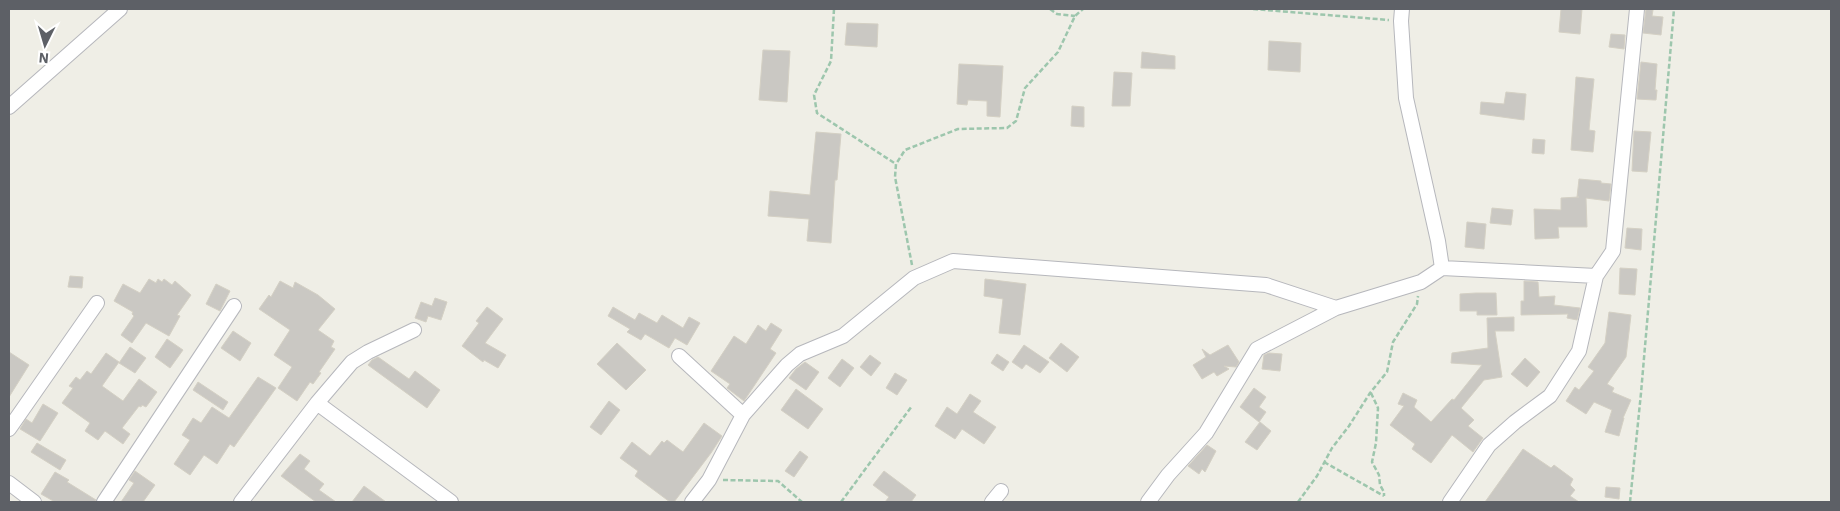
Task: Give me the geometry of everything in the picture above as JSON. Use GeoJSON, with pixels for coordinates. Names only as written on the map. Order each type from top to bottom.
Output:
{"type":"FeatureCollection","features":[{"type":"Feature","properties":{"kind":"street"},"geometry":{"type":"LineString","coordinates":[[9,108],[120,9]]}},
{"type":"Feature","properties":{"kind":"street"},"geometry":{"type":"LineString","coordinates":[[1450,502],[1489,445],[1515,422],[1550,396],[1580,352],[1596,276],[1613,251],[1636,9]]}},
{"type":"Feature","properties":{"kind":"street"},"geometry":{"type":"LineString","coordinates":[[1402,15],[1406,98],[1438,241],[1442,268]]}},
{"type":"Feature","properties":{"kind":"street"},"geometry":{"type":"LineString","coordinates":[[692,502],[709,480],[743,415],[787,365],[800,354],[843,336],[914,278],[953,261],[1266,285],[1336,308]]}},
{"type":"Feature","properties":{"kind":"street"},"geometry":{"type":"LineString","coordinates":[[1148,502],[1168,475],[1206,433],[1257,349],[1336,308],[1421,282],[1442,268],[1596,276]]}},
{"type":"Feature","properties":{"kind":"street"},"geometry":{"type":"LineString","coordinates":[[9,429],[97,303]]}},
{"type":"Feature","properties":{"kind":"street"},"geometry":{"type":"LineString","coordinates":[[104,502],[234,306]]}},
{"type":"Feature","properties":{"kind":"street"},"geometry":{"type":"LineString","coordinates":[[240,502],[318,402],[352,362],[368,352],[414,330]]}},
{"type":"Feature","properties":{"kind":"street"},"geometry":{"type":"LineString","coordinates":[[679,356],[743,415]]}},
{"type":"Feature","properties":{"kind":"street"},"geometry":{"type":"LineString","coordinates":[[318,402],[452,502]]}},
{"type":"Feature","properties":{"kind":"street"},"geometry":{"type":"LineString","coordinates":[[9,484],[34,502]]}},
{"type":"Feature","properties":{"kind":"street"},"geometry":{"type":"LineString","coordinates":[[992,502],[1001,491]]}},
{"type":"Feature","properties":{"kind":"path"},"geometry":{"type":"LineString","coordinates":[[834,9],[831,61],[814,95],[817,113],[896,164]]}},
{"type":"Feature","properties":{"kind":"path"},"geometry":{"type":"LineString","coordinates":[[1050,9],[1057,14],[1075,16]]}},
{"type":"Feature","properties":{"kind":"path"},"geometry":{"type":"LineString","coordinates":[[914,278],[895,177],[896,164],[905,150],[958,129],[1008,128],[1016,121],[1025,88],[1058,52],[1075,16],[1083,9]]}},
{"type":"Feature","properties":{"kind":"path"},"geometry":{"type":"LineString","coordinates":[[1253,9],[1402,15]]}},
{"type":"Feature","properties":{"kind":"path"},"geometry":{"type":"LineString","coordinates":[[1630,502],[1674,9]]}},
{"type":"Feature","properties":{"kind":"path"},"geometry":{"type":"LineString","coordinates":[[1298,502],[1317,476],[1332,448],[1387,372],[1393,342],[1417,304],[1421,282]]}},
{"type":"Feature","properties":{"kind":"path"},"geometry":{"type":"LineString","coordinates":[[1324,462],[1384,496],[1379,474],[1372,462],[1376,443],[1378,408],[1370,393]]}},
{"type":"Feature","properties":{"kind":"path"},"geometry":{"type":"LineString","coordinates":[[841,502],[912,406]]}},
{"type":"Feature","properties":{"kind":"path"},"geometry":{"type":"LineString","coordinates":[[709,480],[778,482],[802,502]]}},
{"type":"Feature","properties":{"kind":"building"},"geometry":{"type":"Polygon","coordinates":[[[1561,9],[1582,9],[1580,34],[1559,32],[1561,9]]]}},
{"type":"Feature","properties":{"kind":"building"},"geometry":{"type":"Polygon","coordinates":[[[1646,9],[1653,10],[1652,16],[1663,17],[1661,35],[1643,33],[1646,9]]]}},
{"type":"Feature","properties":{"kind":"building"},"geometry":{"type":"Polygon","coordinates":[[[847,23],[878,24],[877,47],[845,45],[847,23]]]}},
{"type":"Feature","properties":{"kind":"building"},"geometry":{"type":"Polygon","coordinates":[[[1611,34],[1625,35],[1624,49],[1609,47],[1611,34]]]}},
{"type":"Feature","properties":{"kind":"building"},"geometry":{"type":"Polygon","coordinates":[[[1269,41],[1301,43],[1300,72],[1268,70],[1269,41]]]}},
{"type":"Feature","properties":{"kind":"building"},"geometry":{"type":"Polygon","coordinates":[[[763,50],[790,51],[787,102],[759,100],[763,50]]]}},
{"type":"Feature","properties":{"kind":"building"},"geometry":{"type":"Polygon","coordinates":[[[1142,52],[1175,56],[1175,69],[1141,68],[1142,52]]]}},
{"type":"Feature","properties":{"kind":"building"},"geometry":{"type":"Polygon","coordinates":[[[1641,62],[1657,64],[1656,100],[1637,99],[1641,62]]]}},
{"type":"Feature","properties":{"kind":"building"},"geometry":{"type":"Polygon","coordinates":[[[959,64],[1003,66],[1000,117],[987,116],[987,101],[968,100],[967,105],[957,104],[959,64]]]}},
{"type":"Feature","properties":{"kind":"building"},"geometry":{"type":"Polygon","coordinates":[[[1114,72],[1132,73],[1130,106],[1112,106],[1114,72]]]}},
{"type":"Feature","properties":{"kind":"building"},"geometry":{"type":"Polygon","coordinates":[[[1576,77],[1594,79],[1589,130],[1595,131],[1593,152],[1571,150],[1576,77]]]}},
{"type":"Feature","properties":{"kind":"building"},"geometry":{"type":"Polygon","coordinates":[[[1506,92],[1526,94],[1524,120],[1480,114],[1481,102],[1504,104],[1506,92]]]}},
{"type":"Feature","properties":{"kind":"building"},"geometry":{"type":"Polygon","coordinates":[[[1072,106],[1084,107],[1084,127],[1071,126],[1072,106]]]}},
{"type":"Feature","properties":{"kind":"building"},"geometry":{"type":"Polygon","coordinates":[[[1634,131],[1651,132],[1647,172],[1632,171],[1634,131]]]}},
{"type":"Feature","properties":{"kind":"building"},"geometry":{"type":"Polygon","coordinates":[[[816,132],[841,134],[837,180],[835,180],[831,243],[807,241],[809,219],[768,216],[770,191],[810,195],[816,132]]]}},
{"type":"Feature","properties":{"kind":"building"},"geometry":{"type":"Polygon","coordinates":[[[1533,139],[1545,140],[1544,154],[1532,153],[1533,139]]]}},
{"type":"Feature","properties":{"kind":"building"},"geometry":{"type":"Polygon","coordinates":[[[1579,179],[1611,184],[1609,201],[1586,198],[1587,227],[1558,227],[1559,238],[1535,239],[1534,209],[1561,210],[1561,198],[1579,197],[1577,197],[1579,179]]]}},
{"type":"Feature","properties":{"kind":"building"},"geometry":{"type":"Polygon","coordinates":[[[1492,208],[1513,210],[1511,225],[1490,223],[1492,208]]]}},
{"type":"Feature","properties":{"kind":"building"},"geometry":{"type":"Polygon","coordinates":[[[1467,222],[1486,224],[1484,249],[1465,247],[1467,222]]]}},
{"type":"Feature","properties":{"kind":"building"},"geometry":{"type":"Polygon","coordinates":[[[1627,228],[1642,229],[1641,250],[1625,248],[1627,228]]]}},
{"type":"Feature","properties":{"kind":"building"},"geometry":{"type":"Polygon","coordinates":[[[1620,268],[1637,269],[1635,295],[1619,294],[1620,268]]]}},
{"type":"Feature","properties":{"kind":"building"},"geometry":{"type":"Polygon","coordinates":[[[70,276],[83,277],[82,288],[68,287],[70,276]]]}},
{"type":"Feature","properties":{"kind":"building"},"geometry":{"type":"Polygon","coordinates":[[[149,279],[156,283],[158,279],[162,282],[164,279],[172,285],[175,281],[191,295],[177,315],[180,316],[169,336],[146,323],[132,343],[121,335],[134,316],[133,312],[114,301],[123,284],[140,293],[149,279]]]}},
{"type":"Feature","properties":{"kind":"building"},"geometry":{"type":"Polygon","coordinates":[[[985,279],[1026,284],[1020,335],[999,333],[1003,299],[984,296],[985,279]]]}},
{"type":"Feature","properties":{"kind":"building"},"geometry":{"type":"Polygon","coordinates":[[[280,281],[293,288],[295,282],[318,295],[335,309],[318,330],[334,341],[331,347],[335,349],[313,384],[310,382],[297,401],[278,388],[292,367],[274,355],[290,330],[259,309],[269,295],[271,297],[280,281]]]}},
{"type":"Feature","properties":{"kind":"building"},"geometry":{"type":"Polygon","coordinates":[[[1524,281],[1538,282],[1539,297],[1555,296],[1554,305],[1580,308],[1577,320],[1567,318],[1568,314],[1521,315],[1521,301],[1524,301],[1524,281]]]}},
{"type":"Feature","properties":{"kind":"building"},"geometry":{"type":"Polygon","coordinates":[[[216,284],[230,291],[220,311],[206,304],[216,284]]]}},
{"type":"Feature","properties":{"kind":"building"},"geometry":{"type":"Polygon","coordinates":[[[1496,293],[1497,315],[1477,315],[1477,311],[1460,311],[1460,294],[1496,293]]]}},
{"type":"Feature","properties":{"kind":"building"},"geometry":{"type":"Polygon","coordinates":[[[435,298],[447,302],[441,320],[428,316],[426,322],[415,318],[421,302],[432,306],[435,298]]]}},
{"type":"Feature","properties":{"kind":"building"},"geometry":{"type":"Polygon","coordinates":[[[487,307],[503,319],[485,343],[506,355],[498,368],[484,360],[483,362],[462,346],[479,323],[476,321],[487,307]]]}},
{"type":"Feature","properties":{"kind":"building"},"geometry":{"type":"Polygon","coordinates":[[[613,307],[635,320],[639,313],[657,323],[662,315],[683,328],[689,317],[700,323],[687,345],[675,338],[669,348],[645,334],[641,340],[627,332],[630,329],[608,316],[613,307]]]}},
{"type":"Feature","properties":{"kind":"building"},"geometry":{"type":"Polygon","coordinates":[[[1609,312],[1631,315],[1626,357],[1607,384],[1614,388],[1612,392],[1631,400],[1623,418],[1619,436],[1605,432],[1612,410],[1594,402],[1586,414],[1566,401],[1575,387],[1579,390],[1594,371],[1588,367],[1605,343],[1609,312]]]}},
{"type":"Feature","properties":{"kind":"building"},"geometry":{"type":"Polygon","coordinates":[[[1514,317],[1514,331],[1495,331],[1502,377],[1484,380],[1461,408],[1474,420],[1468,426],[1483,438],[1473,452],[1452,435],[1431,463],[1412,449],[1415,444],[1390,425],[1404,406],[1398,404],[1403,393],[1417,400],[1414,407],[1431,422],[1452,399],[1454,400],[1482,365],[1451,363],[1452,353],[1488,348],[1487,318],[1514,317]]]}},
{"type":"Feature","properties":{"kind":"building"},"geometry":{"type":"Polygon","coordinates":[[[771,323],[782,330],[770,349],[776,353],[744,401],[727,388],[730,384],[711,371],[734,336],[746,344],[758,325],[766,331],[771,323]]]}},
{"type":"Feature","properties":{"kind":"building"},"geometry":{"type":"Polygon","coordinates":[[[233,331],[251,343],[240,361],[221,348],[233,331]]]}},
{"type":"Feature","properties":{"kind":"building"},"geometry":{"type":"Polygon","coordinates":[[[167,339],[183,350],[170,368],[155,357],[167,339]]]}},
{"type":"Feature","properties":{"kind":"building"},"geometry":{"type":"Polygon","coordinates":[[[617,343],[646,370],[626,390],[597,364],[617,343]]]}},
{"type":"Feature","properties":{"kind":"building"},"geometry":{"type":"Polygon","coordinates":[[[1061,343],[1079,357],[1067,372],[1049,358],[1061,343]]]}},
{"type":"Feature","properties":{"kind":"building"},"geometry":{"type":"Polygon","coordinates":[[[1024,345],[1049,362],[1040,373],[1026,364],[1022,369],[1012,362],[1024,345]]]}},
{"type":"Feature","properties":{"kind":"building"},"geometry":{"type":"Polygon","coordinates":[[[1228,345],[1239,362],[1236,367],[1224,366],[1229,369],[1217,376],[1214,372],[1202,379],[1193,365],[1206,357],[1202,349],[1210,355],[1228,345]]]}},
{"type":"Feature","properties":{"kind":"building"},"geometry":{"type":"Polygon","coordinates":[[[130,347],[146,358],[135,373],[119,363],[130,347]]]}},
{"type":"Feature","properties":{"kind":"building"},"geometry":{"type":"Polygon","coordinates":[[[9,352],[29,365],[9,397],[9,352]]]}},
{"type":"Feature","properties":{"kind":"building"},"geometry":{"type":"Polygon","coordinates":[[[106,353],[119,362],[102,386],[123,401],[139,379],[157,392],[146,407],[139,406],[122,428],[130,434],[123,444],[105,431],[98,440],[85,431],[90,423],[62,403],[73,388],[69,386],[76,377],[80,380],[87,371],[91,374],[106,353]]]}},
{"type":"Feature","properties":{"kind":"building"},"geometry":{"type":"Polygon","coordinates":[[[1269,353],[1282,354],[1280,371],[1262,369],[1264,355],[1269,353]]]}},
{"type":"Feature","properties":{"kind":"building"},"geometry":{"type":"Polygon","coordinates":[[[997,354],[1009,362],[1003,371],[991,363],[997,354]]]}},
{"type":"Feature","properties":{"kind":"building"},"geometry":{"type":"Polygon","coordinates":[[[870,355],[881,363],[871,376],[860,367],[870,355]]]}},
{"type":"Feature","properties":{"kind":"building"},"geometry":{"type":"Polygon","coordinates":[[[378,357],[409,379],[415,371],[440,390],[427,408],[368,365],[378,357]]]}},
{"type":"Feature","properties":{"kind":"building"},"geometry":{"type":"Polygon","coordinates":[[[1525,358],[1540,372],[1527,387],[1511,374],[1525,358]]]}},
{"type":"Feature","properties":{"kind":"building"},"geometry":{"type":"Polygon","coordinates":[[[842,359],[854,368],[840,387],[828,378],[842,359]]]}},
{"type":"Feature","properties":{"kind":"building"},"geometry":{"type":"Polygon","coordinates":[[[805,362],[819,372],[806,390],[789,378],[805,362]]]}},
{"type":"Feature","properties":{"kind":"building"},"geometry":{"type":"Polygon","coordinates":[[[895,373],[907,380],[897,395],[886,388],[895,373]]]}},
{"type":"Feature","properties":{"kind":"building"},"geometry":{"type":"Polygon","coordinates":[[[258,377],[276,388],[234,447],[230,444],[217,464],[204,455],[190,475],[174,464],[190,440],[182,435],[193,418],[201,423],[212,407],[229,418],[258,377]]]}},
{"type":"Feature","properties":{"kind":"building"},"geometry":{"type":"Polygon","coordinates":[[[198,382],[228,402],[223,410],[193,390],[198,382]]]}},
{"type":"Feature","properties":{"kind":"building"},"geometry":{"type":"Polygon","coordinates":[[[1254,388],[1266,397],[1259,407],[1266,412],[1259,422],[1240,407],[1254,388]]]}},
{"type":"Feature","properties":{"kind":"building"},"geometry":{"type":"Polygon","coordinates":[[[796,389],[823,409],[808,429],[781,410],[796,389]]]}},
{"type":"Feature","properties":{"kind":"building"},"geometry":{"type":"Polygon","coordinates":[[[970,394],[981,401],[973,412],[996,427],[984,444],[962,429],[955,439],[935,426],[947,407],[957,414],[970,394]]]}},
{"type":"Feature","properties":{"kind":"building"},"geometry":{"type":"Polygon","coordinates":[[[609,401],[620,410],[601,435],[590,427],[609,401]]]}},
{"type":"Feature","properties":{"kind":"building"},"geometry":{"type":"Polygon","coordinates":[[[43,404],[58,413],[40,441],[20,429],[26,419],[32,423],[43,404]]]}},
{"type":"Feature","properties":{"kind":"building"},"geometry":{"type":"Polygon","coordinates":[[[1260,422],[1271,431],[1257,450],[1245,442],[1260,422]]]}},
{"type":"Feature","properties":{"kind":"building"},"geometry":{"type":"Polygon","coordinates":[[[704,423],[722,436],[674,502],[670,502],[635,476],[638,471],[620,458],[632,442],[650,456],[662,441],[664,443],[667,440],[683,452],[704,423]]]}},
{"type":"Feature","properties":{"kind":"building"},"geometry":{"type":"Polygon","coordinates":[[[37,443],[66,460],[60,470],[31,452],[37,443]]]}},
{"type":"Feature","properties":{"kind":"building"},"geometry":{"type":"Polygon","coordinates":[[[1207,445],[1216,451],[1205,472],[1202,469],[1199,474],[1188,466],[1207,445]]]}},
{"type":"Feature","properties":{"kind":"building"},"geometry":{"type":"Polygon","coordinates":[[[1523,449],[1551,468],[1554,465],[1573,479],[1570,485],[1575,490],[1570,496],[1579,502],[1485,502],[1523,449]]]}},
{"type":"Feature","properties":{"kind":"building"},"geometry":{"type":"Polygon","coordinates":[[[800,451],[808,457],[794,477],[785,471],[800,451]]]}},
{"type":"Feature","properties":{"kind":"building"},"geometry":{"type":"Polygon","coordinates":[[[300,454],[310,461],[304,469],[324,484],[319,490],[336,502],[316,502],[281,476],[300,454]]]}},
{"type":"Feature","properties":{"kind":"building"},"geometry":{"type":"Polygon","coordinates":[[[135,471],[155,485],[143,502],[121,502],[134,483],[129,480],[135,471]]]}},
{"type":"Feature","properties":{"kind":"building"},"geometry":{"type":"Polygon","coordinates":[[[884,471],[916,495],[911,502],[885,502],[889,497],[873,485],[884,471]]]}},
{"type":"Feature","properties":{"kind":"building"},"geometry":{"type":"Polygon","coordinates":[[[55,472],[96,500],[95,502],[55,502],[41,494],[55,472]]]}},
{"type":"Feature","properties":{"kind":"building"},"geometry":{"type":"Polygon","coordinates":[[[364,486],[386,502],[352,502],[364,486]]]}},
{"type":"Feature","properties":{"kind":"building"},"geometry":{"type":"Polygon","coordinates":[[[1606,487],[1620,488],[1619,499],[1605,497],[1606,487]]]}}]}
